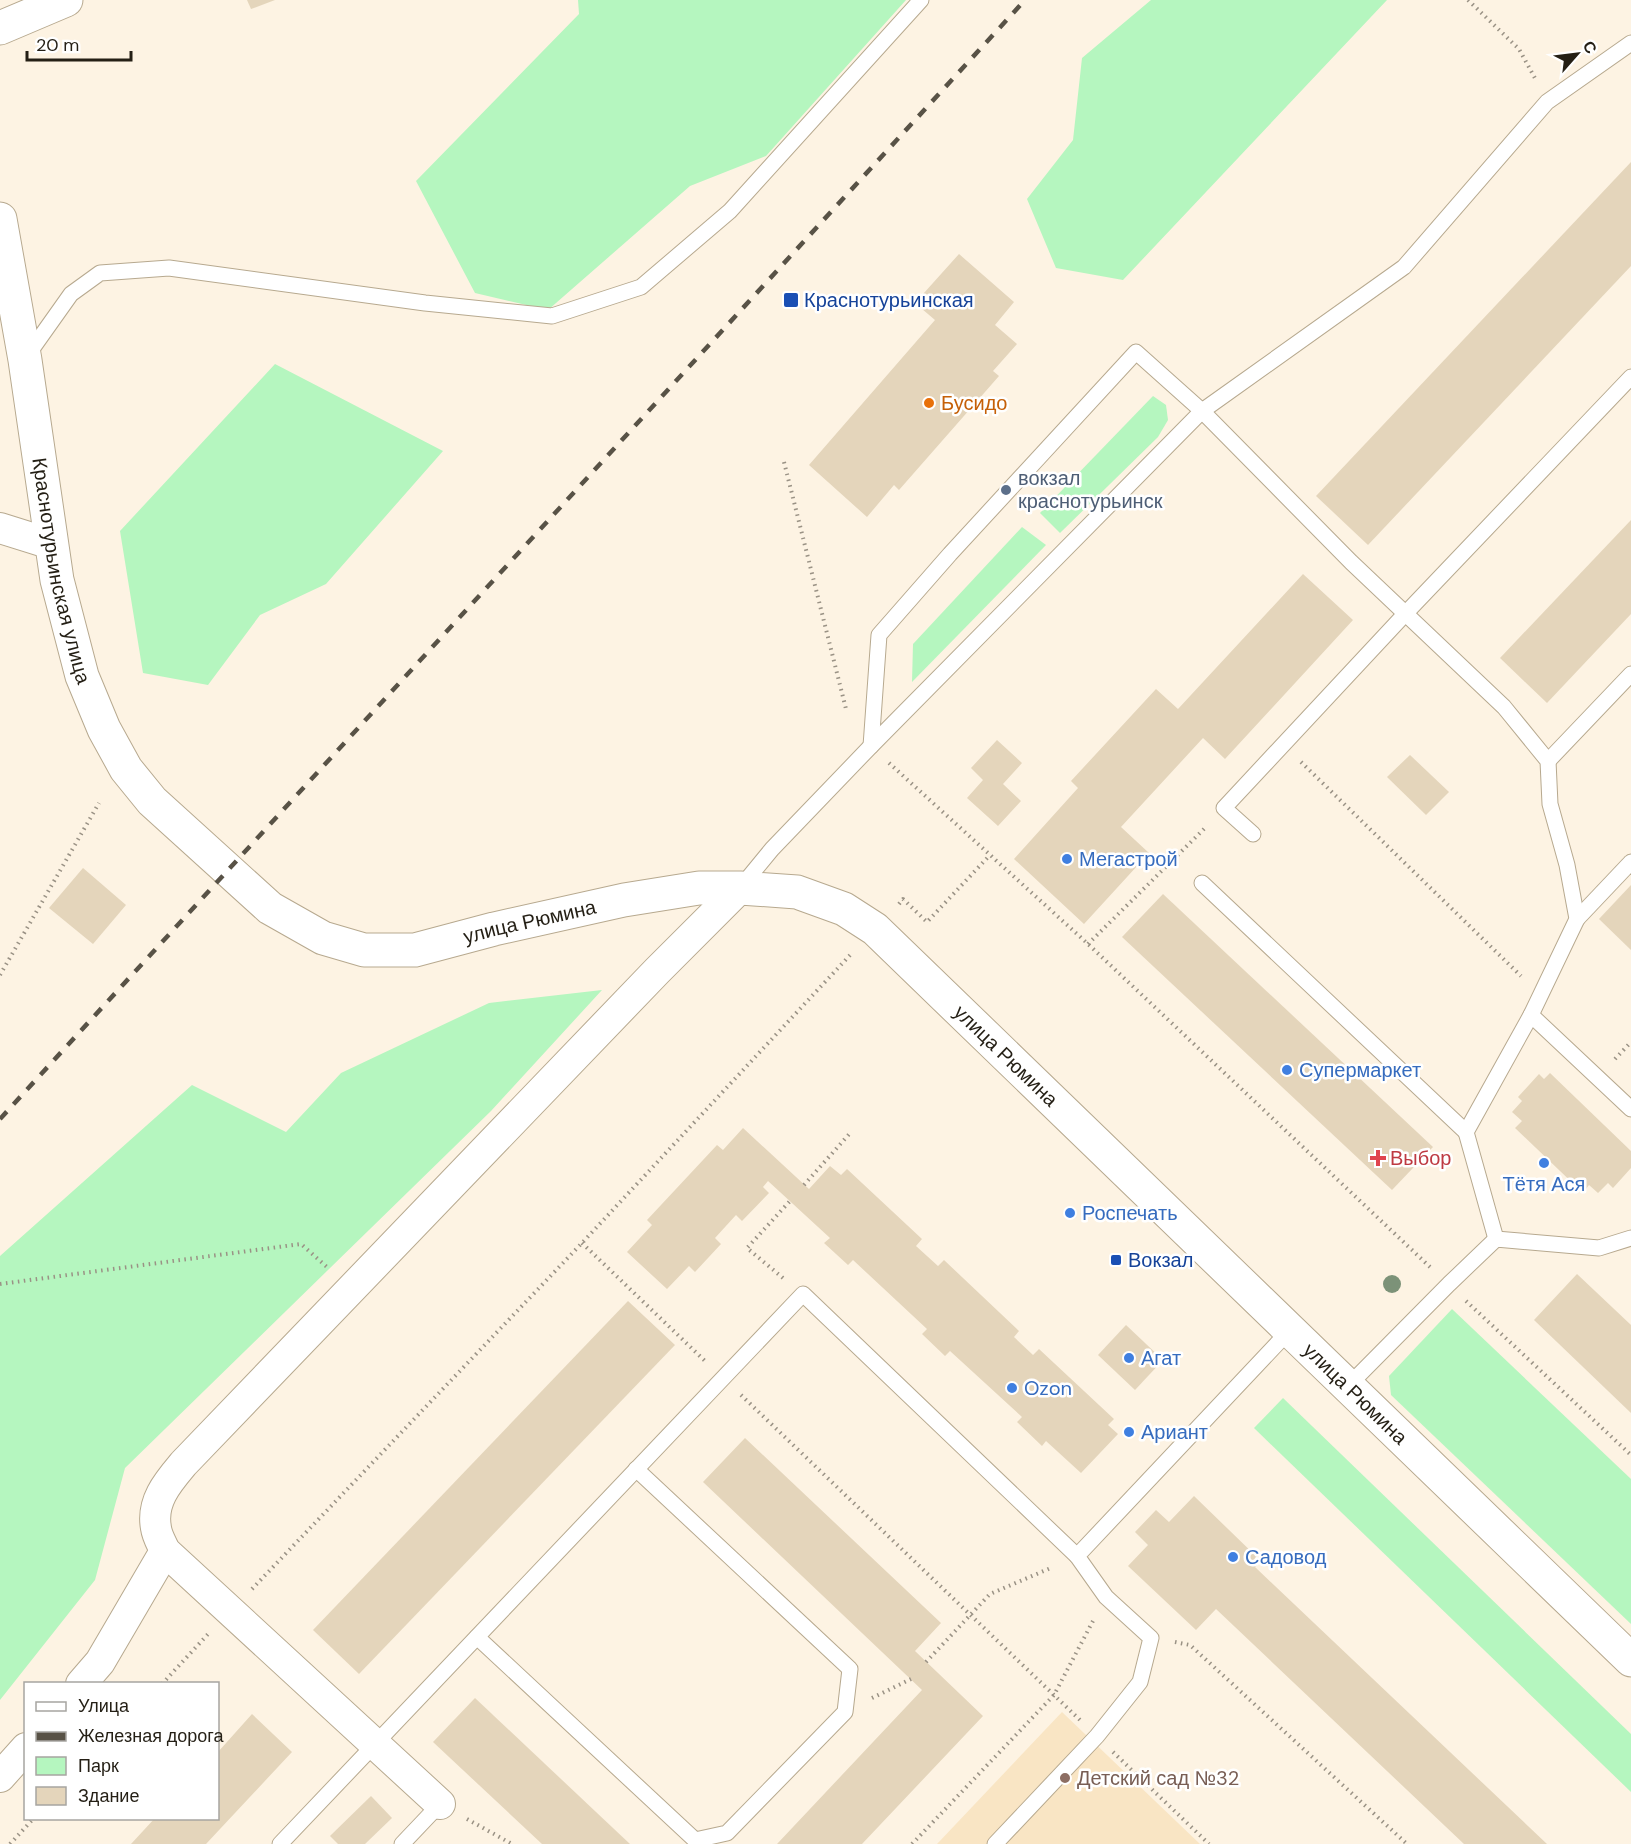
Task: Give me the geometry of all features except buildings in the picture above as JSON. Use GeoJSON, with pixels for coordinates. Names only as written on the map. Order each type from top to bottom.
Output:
{"type":"FeatureCollection","features":[{"type":"Feature","properties":{"kind":"main road"},"geometry":{"type":"LineString","coordinates":[[0,28],[66,0]]}},
{"type":"Feature","properties":{"kind":"main road","name":"Краснотурьинская улица"},"geometry":{"type":"LineString","coordinates":[[0,219],[25,360],[57,580],[82,676],[104,729],[126,769],[152,801],[229,871]]}},
{"type":"Feature","properties":{"kind":"main road","name":"улица Рюмина"},"geometry":{"type":"LineString","coordinates":[[229,871],[270,908],[323,938],[364,950],[415,950],[494,929],[624,900],[699,888],[797,892],[844,909],[875,929],[1631,1660]]}},
{"type":"Feature","properties":{"kind":"street"},"geometry":{"type":"LineString","coordinates":[[0,528],[51,544]]}},
{"type":"Feature","properties":{"kind":"street"},"geometry":{"type":"LineString","coordinates":[[440,1804],[165,1551],[156,1529],[155,1506],[166,1484],[184,1462],[657,971],[740,888]]}},
{"type":"Feature","properties":{"kind":"street"},"geometry":{"type":"LineString","coordinates":[[82,1682],[100,1662],[165,1551]]}},
{"type":"Feature","properties":{"kind":"street"},"geometry":{"type":"LineString","coordinates":[[0,1777],[24,1750]]}},
{"type":"Feature","properties":{"kind":"lane"},"geometry":{"type":"LineString","coordinates":[[25,360],[70,294],[100,273],[169,268],[425,303],[552,316],[641,287],[730,211],[921,0]]}},
{"type":"Feature","properties":{"kind":"lane"},"geometry":{"type":"LineString","coordinates":[[740,888],[772,849],[871,746],[1202,411],[1404,267],[1547,102],[1631,43]]}},
{"type":"Feature","properties":{"kind":"lane"},"geometry":{"type":"LineString","coordinates":[[871,746],[879,635],[950,554],[1136,352],[1202,411],[1351,562],[1504,707],[1548,761],[1550,804],[1568,865],[1577,919]]}},
{"type":"Feature","properties":{"kind":"lane"},"geometry":{"type":"LineString","coordinates":[[1253,834],[1224,808],[1631,377]]}},
{"type":"Feature","properties":{"kind":"lane"},"geometry":{"type":"LineString","coordinates":[[1548,761],[1631,675]]}},
{"type":"Feature","properties":{"kind":"lane"},"geometry":{"type":"LineString","coordinates":[[1466,1132],[1531,1015],[1577,919],[1631,862]]}},
{"type":"Feature","properties":{"kind":"lane"},"geometry":{"type":"LineString","coordinates":[[1202,883],[1466,1132],[1496,1239]]}},
{"type":"Feature","properties":{"kind":"lane"},"geometry":{"type":"LineString","coordinates":[[1531,1015],[1631,1109]]}},
{"type":"Feature","properties":{"kind":"lane"},"geometry":{"type":"LineString","coordinates":[[1348,1386],[1496,1239],[1599,1248],[1631,1238]]}},
{"type":"Feature","properties":{"kind":"lane"},"geometry":{"type":"LineString","coordinates":[[280,1844],[803,1294],[1077,1556],[1106,1597],[1150,1638],[1140,1682],[1097,1736],[995,1844]]}},
{"type":"Feature","properties":{"kind":"lane"},"geometry":{"type":"LineString","coordinates":[[1077,1556],[1290,1330]]}},
{"type":"Feature","properties":{"kind":"lane"},"geometry":{"type":"LineString","coordinates":[[477,1637],[695,1840],[728,1833],[845,1712],[850,1669],[636,1469]]}},
{"type":"Feature","properties":{"kind":"lane"},"geometry":{"type":"LineString","coordinates":[[402,1844],[440,1804]]}},
{"type":"Feature","properties":{"kind":"path"},"geometry":{"type":"LineString","coordinates":[[1468,0],[1519,49],[1547,102]]}},
{"type":"Feature","properties":{"kind":"path"},"geometry":{"type":"LineString","coordinates":[[784,462],[850,723],[871,746],[1088,944],[1631,1455]]}},
{"type":"Feature","properties":{"kind":"path"},"geometry":{"type":"LineString","coordinates":[[1283,745],[1540,995]]}},
{"type":"Feature","properties":{"kind":"path"},"geometry":{"type":"LineString","coordinates":[[0,975],[99,803]]}},
{"type":"Feature","properties":{"kind":"path"},"geometry":{"type":"LineString","coordinates":[[1088,944],[1224,808]]}},
{"type":"Feature","properties":{"kind":"path"},"geometry":{"type":"LineString","coordinates":[[163,1682],[582,1243],[903,899],[927,922],[990,855]]}},
{"type":"Feature","properties":{"kind":"path"},"geometry":{"type":"LineString","coordinates":[[804,1185],[851,1132]]}},
{"type":"Feature","properties":{"kind":"path"},"geometry":{"type":"LineString","coordinates":[[790,1201],[747,1248],[803,1294]]}},
{"type":"Feature","properties":{"kind":"path"},"geometry":{"type":"LineString","coordinates":[[582,1243],[1209,1844]]}},
{"type":"Feature","properties":{"kind":"path"},"geometry":{"type":"LineString","coordinates":[[0,1284],[300,1244],[352,1288]]}},
{"type":"Feature","properties":{"kind":"path"},"geometry":{"type":"LineString","coordinates":[[926,1662],[990,1594],[1077,1556]]}},
{"type":"Feature","properties":{"kind":"path"},"geometry":{"type":"LineString","coordinates":[[912,1844],[1054,1695],[1106,1597]]}},
{"type":"Feature","properties":{"kind":"path"},"geometry":{"type":"LineString","coordinates":[[1150,1638],[1190,1645],[1407,1844]]}},
{"type":"Feature","properties":{"kind":"path"},"geometry":{"type":"LineString","coordinates":[[845,1712],[911,1679]]}},
{"type":"Feature","properties":{"kind":"path"},"geometry":{"type":"LineString","coordinates":[[440,1804],[512,1844]]}},
{"type":"Feature","properties":{"kind":"path"},"geometry":{"type":"LineString","coordinates":[[10,1844],[32,1820]]}},
{"type":"Feature","properties":{"kind":"shaded area","name":"Детский сад №32"},"geometry":{"type":"Polygon","coordinates":[[[1062,1712],[1200,1844],[937,1844],[1062,1712]]]}},
{"type":"Feature","properties":{"kind":"green space"},"geometry":{"type":"Polygon","coordinates":[[[578,0],[906,0],[766,156],[690,186],[548,310],[475,293],[416,181],[579,14],[578,0]]]}},
{"type":"Feature","properties":{"kind":"green space"},"geometry":{"type":"Polygon","coordinates":[[[1151,0],[1387,0],[1123,280],[1056,268],[1027,199],[1073,140],[1082,58],[1151,0]]]}},
{"type":"Feature","properties":{"kind":"green space"},"geometry":{"type":"Polygon","coordinates":[[[275,364],[443,451],[326,584],[260,615],[208,685],[143,673],[120,531],[275,364]]]}},
{"type":"Feature","properties":{"kind":"green space"},"geometry":{"type":"Polygon","coordinates":[[[1153,396],[1166,405],[1168,420],[1158,437],[1060,533],[1040,513],[1153,396]]]}},
{"type":"Feature","properties":{"kind":"green space"},"geometry":{"type":"Polygon","coordinates":[[[1022,527],[1046,545],[912,682],[913,644],[1022,527]]]}},
{"type":"Feature","properties":{"kind":"green space"},"geometry":{"type":"Polygon","coordinates":[[[602,990],[491,1111],[125,1468],[95,1580],[0,1700],[0,1256],[192,1085],[286,1132],[341,1073],[489,1003],[602,990]]]}},
{"type":"Feature","properties":{"kind":"green space"},"geometry":{"type":"Polygon","coordinates":[[[1452,1309],[1631,1479],[1631,1624],[1391,1395],[1389,1376],[1452,1309]]]}},
{"type":"Feature","properties":{"kind":"green space"},"geometry":{"type":"Polygon","coordinates":[[[1283,1398],[1631,1734],[1631,1792],[1254,1428],[1283,1398]]]}},
{"type":"Feature","properties":{"kind":"railway"},"geometry":{"type":"LineString","coordinates":[[0,1119],[1025,0]]}},
{"type":"Feature","properties":{"kind":"place","name":"Краснотурьинская"},"geometry":{"type":"Point","coordinates":[791,300]}},
{"type":"Feature","properties":{"kind":"place","name":"Бусидо"},"geometry":{"type":"Point","coordinates":[929,403]}},
{"type":"Feature","properties":{"kind":"place","name":"вокзал краснотурьинск"},"geometry":{"type":"Point","coordinates":[1006,490]}},
{"type":"Feature","properties":{"kind":"place","name":"Мегастрой"},"geometry":{"type":"Point","coordinates":[1067,859]}},
{"type":"Feature","properties":{"kind":"place","name":"Супермаркет"},"geometry":{"type":"Point","coordinates":[1287,1070]}},
{"type":"Feature","properties":{"kind":"place","name":"Выбор"},"geometry":{"type":"Point","coordinates":[1378,1158]}},
{"type":"Feature","properties":{"kind":"place","name":"Тётя Ася"},"geometry":{"type":"Point","coordinates":[1544,1163]}},
{"type":"Feature","properties":{"kind":"place","name":"Роспечать"},"geometry":{"type":"Point","coordinates":[1070,1213]}},
{"type":"Feature","properties":{"kind":"place","name":"Вокзал"},"geometry":{"type":"Point","coordinates":[1116,1260]}},
{"type":"Feature","properties":{"kind":"place","name":"Агат"},"geometry":{"type":"Point","coordinates":[1129,1358]}},
{"type":"Feature","properties":{"kind":"place","name":"Ozon"},"geometry":{"type":"Point","coordinates":[1012,1388]}},
{"type":"Feature","properties":{"kind":"place","name":"Ариант"},"geometry":{"type":"Point","coordinates":[1129,1432]}},
{"type":"Feature","properties":{"kind":"place","name":"Садовод"},"geometry":{"type":"Point","coordinates":[1233,1557]}},
{"type":"Feature","properties":{"kind":"place","name":"Детский сад №32"},"geometry":{"type":"Point","coordinates":[1065,1778]}}]}
